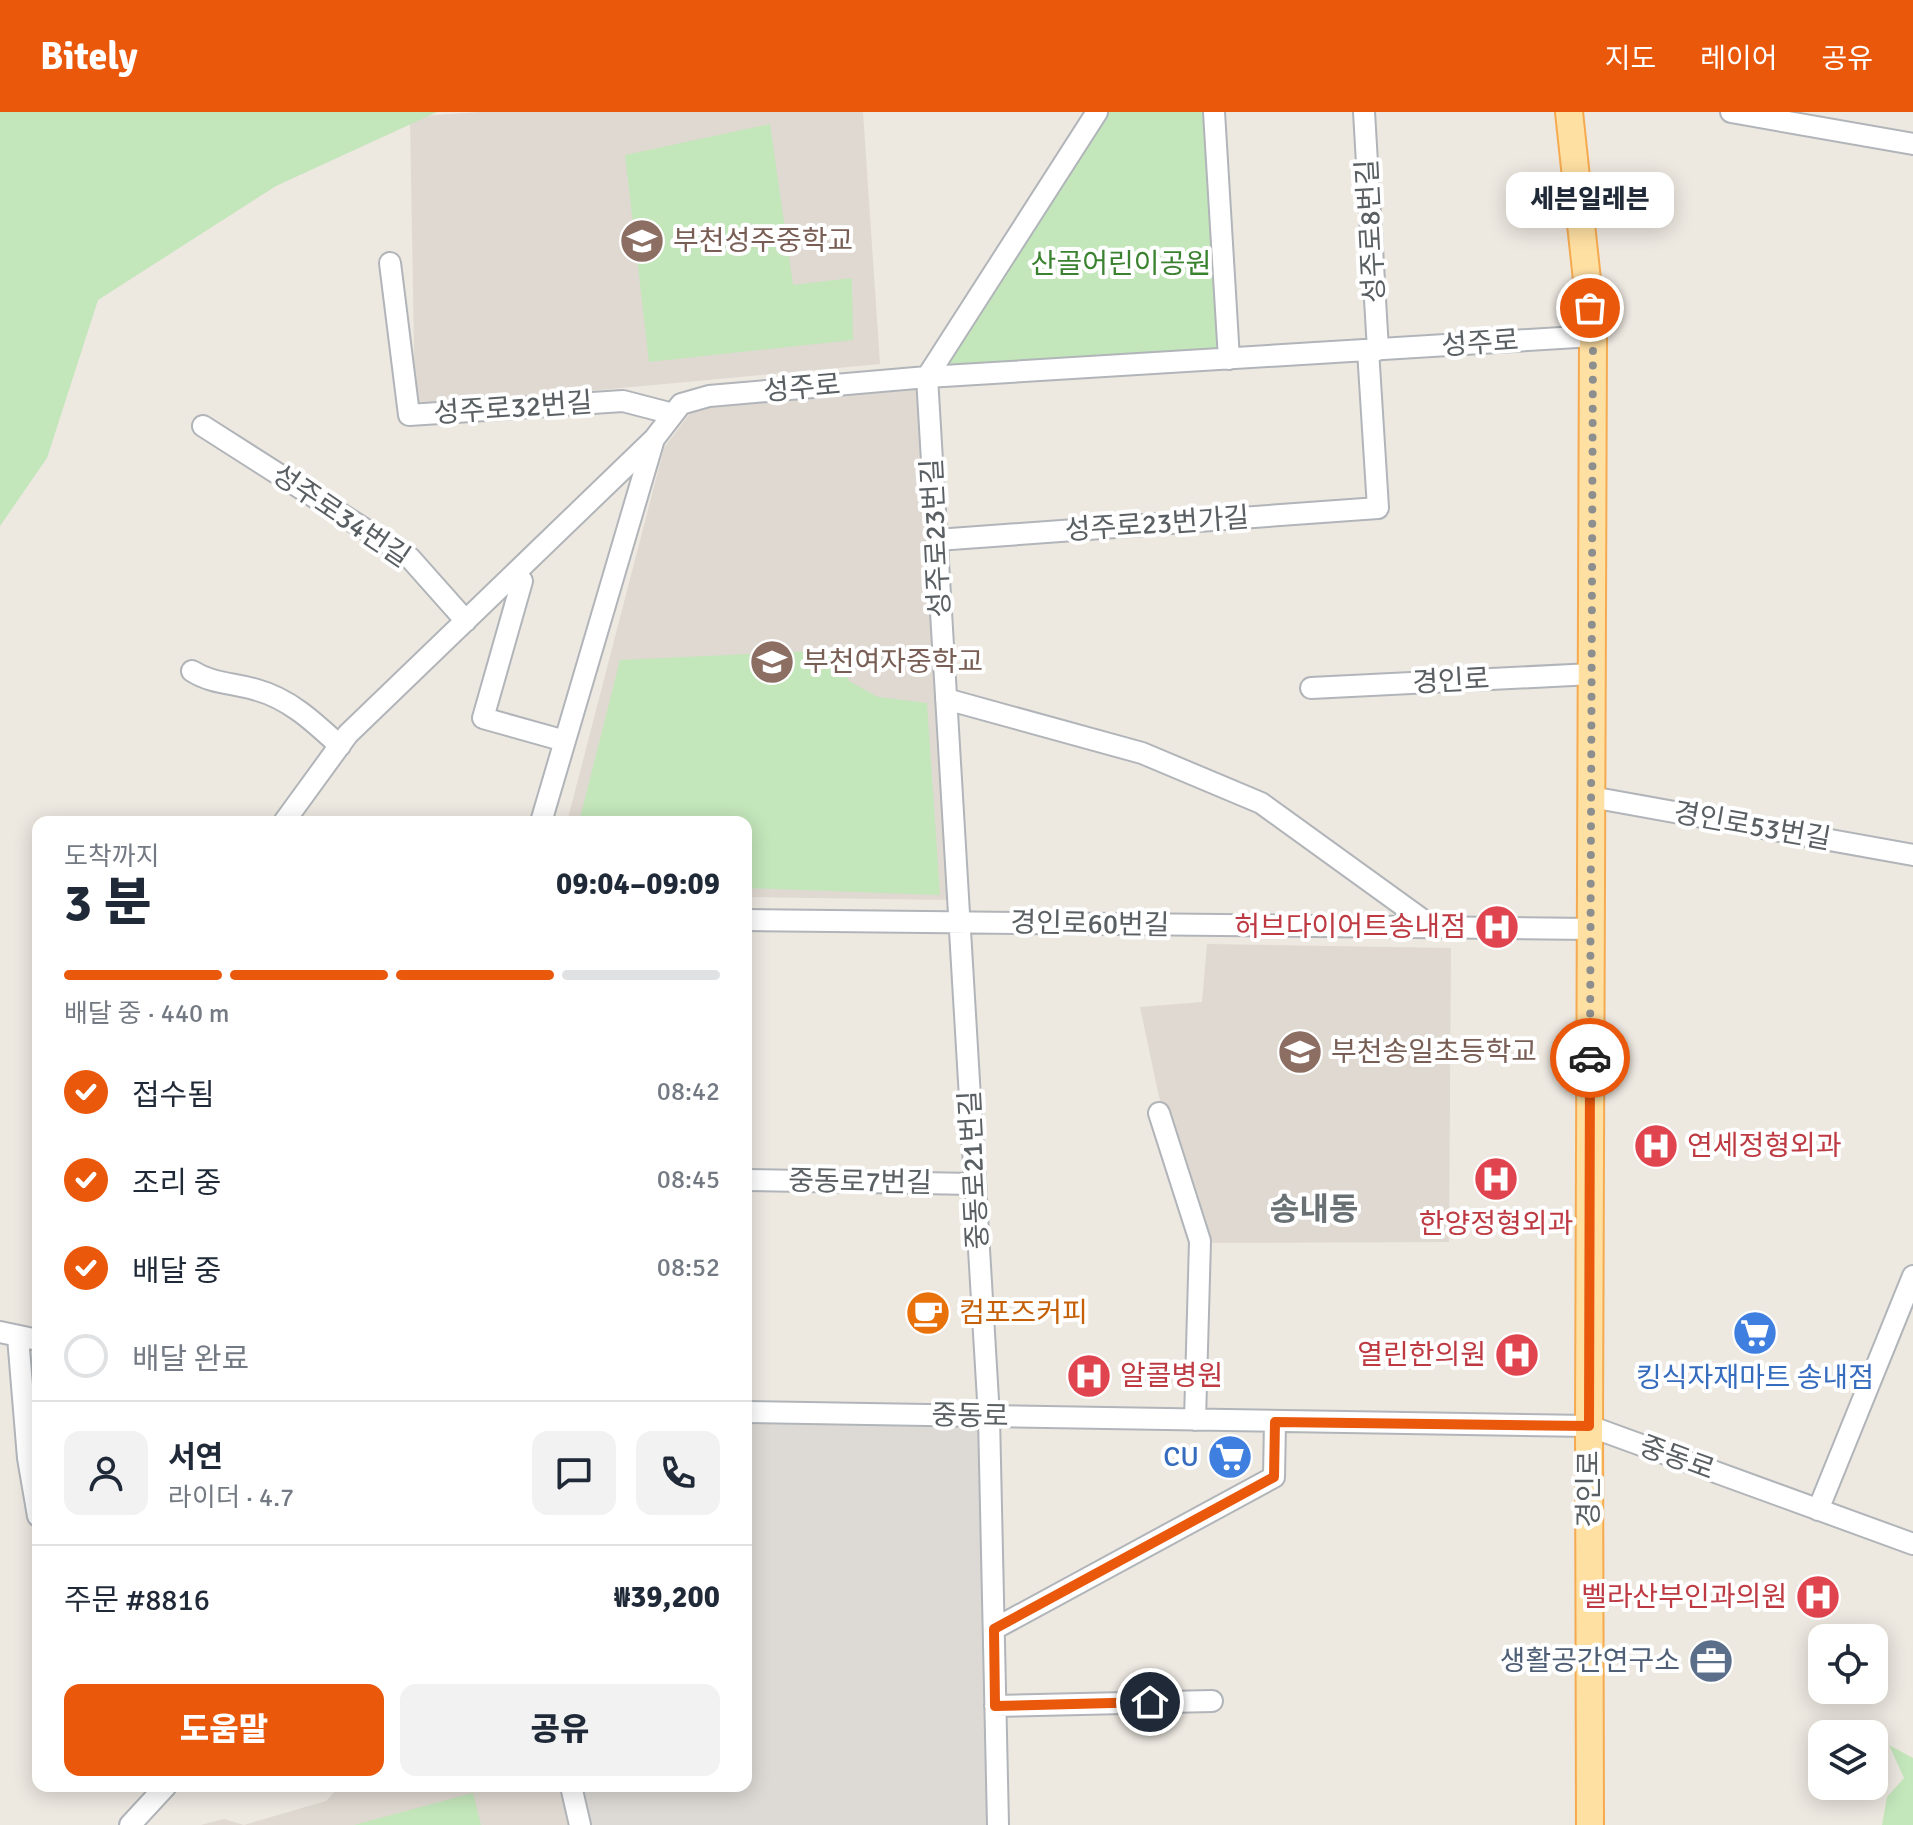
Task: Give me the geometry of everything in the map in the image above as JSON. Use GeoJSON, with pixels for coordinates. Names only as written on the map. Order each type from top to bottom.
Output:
{"type":"FeatureCollection","features":[{"type":"Feature","properties":{"kind":"main road","name":"경인로"},"geometry":{"type":"LineString","coordinates":[[1569,112],[1593,336],[1590,1825]]}},
{"type":"Feature","properties":{"kind":"street"},"geometry":{"type":"LineString","coordinates":[[927,377],[1097,112]]}},
{"type":"Feature","properties":{"kind":"street"},"geometry":{"type":"LineString","coordinates":[[1214,112],[1229,359]]}},
{"type":"Feature","properties":{"kind":"street","name":"성주로8번길"},"geometry":{"type":"LineString","coordinates":[[1364,112],[1373,350]]}},
{"type":"Feature","properties":{"kind":"street"},"geometry":{"type":"LineString","coordinates":[[1731,112],[1913,144]]}},
{"type":"Feature","properties":{"kind":"street","name":"성주로32번길"},"geometry":{"type":"LineString","coordinates":[[390,263],[409,415],[623,401],[673,414]]}},
{"type":"Feature","properties":{"kind":"street","name":"성주로"},"geometry":{"type":"LineString","coordinates":[[543,816],[654,439],[681,404],[709,396],[927,377],[1593,336]]}},
{"type":"Feature","properties":{"kind":"street","name":"성주로23번가길"},"geometry":{"type":"LineString","coordinates":[[937,540],[1378,508],[1373,350]]}},
{"type":"Feature","properties":{"kind":"street","name":"성주로23번길"},"geometry":{"type":"LineString","coordinates":[[927,377],[959,922]]}},
{"type":"Feature","properties":{"kind":"street","name":"성주로34번길"},"geometry":{"type":"LineString","coordinates":[[203,426],[410,558],[466,621]]}},
{"type":"Feature","properties":{"kind":"street"},"geometry":{"type":"LineString","coordinates":[[294,816],[348,734],[654,439]]}},
{"type":"Feature","properties":{"kind":"street"},"geometry":{"type":"LineString","coordinates":[[516,572],[522,581],[483,718],[565,741]]}},
{"type":"Feature","properties":{"kind":"street"},"geometry":{"type":"LineString","coordinates":[[192,671],[201,677],[259,690],[304,713],[340,746]]}},
{"type":"Feature","properties":{"kind":"street","name":"경인로"},"geometry":{"type":"LineString","coordinates":[[1311,688],[1592,674]]}},
{"type":"Feature","properties":{"kind":"street"},"geometry":{"type":"LineString","coordinates":[[946,699],[1142,753],[1261,803],[1434,928]]}},
{"type":"Feature","properties":{"kind":"street","name":"경인로53번길"},"geometry":{"type":"LineString","coordinates":[[1591,797],[1913,855]]}},
{"type":"Feature","properties":{"kind":"street","name":"경인로60번길"},"geometry":{"type":"LineString","coordinates":[[752,920],[1591,929]]}},
{"type":"Feature","properties":{"kind":"street","name":"중동로21번길"},"geometry":{"type":"LineString","coordinates":[[959,922],[989,1417],[998,1825]]}},
{"type":"Feature","properties":{"kind":"street"},"geometry":{"type":"LineString","coordinates":[[1159,1113],[1200,1241],[1195,1420]]}},
{"type":"Feature","properties":{"kind":"street","name":"중동로7번길"},"geometry":{"type":"LineString","coordinates":[[752,1180],[975,1184]]}},
{"type":"Feature","properties":{"kind":"street"},"geometry":{"type":"LineString","coordinates":[[1818,1510],[1913,1276]]}},
{"type":"Feature","properties":{"kind":"street"},"geometry":{"type":"LineString","coordinates":[[19,1336],[32,1481]]}},
{"type":"Feature","properties":{"kind":"street","name":"중동로"},"geometry":{"type":"LineString","coordinates":[[752,1412],[1589,1426],[1913,1544]]}},
{"type":"Feature","properties":{"kind":"street"},"geometry":{"type":"LineString","coordinates":[[994,1629],[1274,1477],[1275,1422]]}},
{"type":"Feature","properties":{"kind":"street","name":"중동로"},"geometry":{"type":"LineString","coordinates":[[1865,1527],[1913,1532]]}},
{"type":"Feature","properties":{"kind":"street","name":"중동로"},"geometry":{"type":"LineString","coordinates":[[1865,1527],[1913,1560]]}},
{"type":"Feature","properties":{"kind":"street"},"geometry":{"type":"LineString","coordinates":[[995,1706],[1212,1701]]}},
{"type":"Feature","properties":{"kind":"street"},"geometry":{"type":"LineString","coordinates":[[130,1825],[160,1792]]}},
{"type":"Feature","properties":{"kind":"street"},"geometry":{"type":"LineString","coordinates":[[572,1792],[580,1825]]}},
{"type":"Feature","properties":{"kind":"shaded area","name":"부천성주중학교"},"geometry":{"type":"Polygon","coordinates":[[[478,112],[863,112],[880,364],[415,407],[410,117],[478,112]]]}},
{"type":"Feature","properties":{"kind":"shaded area","name":"부천여자중학교"},"geometry":{"type":"Polygon","coordinates":[[[918,388],[951,900],[752,897],[752,816],[569,816],[664,448],[693,409],[918,388]]]}},
{"type":"Feature","properties":{"kind":"shaded area","name":"부천송일초등학교"},"geometry":{"type":"Polygon","coordinates":[[[1207,944],[1451,948],[1449,1242],[1213,1243],[1159,1097],[1140,1007],[1202,1002],[1207,944]]]}},
{"type":"Feature","properties":{"kind":"shaded area"},"geometry":{"type":"Polygon","coordinates":[[[752,1412],[989,1417],[998,1825],[581,1825],[574,1792],[752,1792],[752,1412]]]}},
{"type":"Feature","properties":{"kind":"shaded area"},"geometry":{"type":"Polygon","coordinates":[[[334,1792],[565,1792],[572,1825],[244,1825],[326,1801],[334,1792]]]}},
{"type":"Feature","properties":{"kind":"shaded area"},"geometry":{"type":"Polygon","coordinates":[[[224,1819],[244,1825],[201,1825],[224,1819]]]}},
{"type":"Feature","properties":{"kind":"green space"},"geometry":{"type":"Polygon","coordinates":[[[0,112],[437,112],[276,186],[98,300],[47,458],[0,526],[0,112]]]}},
{"type":"Feature","properties":{"kind":"green space","name":"산골어린이공원"},"geometry":{"type":"Polygon","coordinates":[[[1104,112],[1209,112],[1224,355],[937,371],[1104,112]]]}},
{"type":"Feature","properties":{"kind":"green space"},"geometry":{"type":"Polygon","coordinates":[[[770,124],[793,285],[852,278],[853,340],[649,362],[625,155],[770,124]]]}},
{"type":"Feature","properties":{"kind":"green space"},"geometry":{"type":"Polygon","coordinates":[[[836,650],[849,681],[878,697],[927,703],[940,895],[752,888],[752,816],[581,816],[620,660],[836,650]]]}},
{"type":"Feature","properties":{"kind":"green space"},"geometry":{"type":"Polygon","coordinates":[[[1889,1745],[1913,1758],[1913,1825],[1882,1825],[1888,1796],[1904,1778],[1889,1745]]]}},
{"type":"Feature","properties":{"kind":"green space"},"geometry":{"type":"Polygon","coordinates":[[[473,1793],[481,1825],[354,1825],[473,1793]]]}},
{"type":"Feature","properties":{"kind":"way so far"},"geometry":{"type":"LineString","coordinates":[[1590,308],[1593,336],[1590,1058]]}},
{"type":"Feature","properties":{"kind":"place","name":"부천성주중학교"},"geometry":{"type":"Point","coordinates":[642,241]}},
{"type":"Feature","properties":{"kind":"place","name":"세븐일레븐"},"geometry":{"type":"Point","coordinates":[1590,308]}},
{"type":"Feature","properties":{"kind":"place","name":"부천여자중학교"},"geometry":{"type":"Point","coordinates":[772,662]}},
{"type":"Feature","properties":{"kind":"place","name":"허브다이어트송내점"},"geometry":{"type":"Point","coordinates":[1497,927]}},
{"type":"Feature","properties":{"kind":"place","name":"부천송일초등학교"},"geometry":{"type":"Point","coordinates":[1300,1052]}},
{"type":"Feature","properties":{"kind":"place","name":"연세정형외과"},"geometry":{"type":"Point","coordinates":[1656,1146]}},
{"type":"Feature","properties":{"kind":"place","name":"한양정형외과"},"geometry":{"type":"Point","coordinates":[1496,1179]}},
{"type":"Feature","properties":{"kind":"place","name":"컴포즈커피"},"geometry":{"type":"Point","coordinates":[928,1313]}},
{"type":"Feature","properties":{"kind":"place","name":"킹식자재마트 송내점"},"geometry":{"type":"Point","coordinates":[1755,1333]}},
{"type":"Feature","properties":{"kind":"place","name":"열린한의원"},"geometry":{"type":"Point","coordinates":[1517,1355]}},
{"type":"Feature","properties":{"kind":"place","name":"알콜병원"},"geometry":{"type":"Point","coordinates":[1089,1376]}},
{"type":"Feature","properties":{"kind":"place","name":"CU"},"geometry":{"type":"Point","coordinates":[1230,1457]}},
{"type":"Feature","properties":{"kind":"place","name":"벨라산부인과의원"},"geometry":{"type":"Point","coordinates":[1818,1597]}},
{"type":"Feature","properties":{"kind":"place","name":"생활공간연구소"},"geometry":{"type":"Point","coordinates":[1711,1661]}},
{"type":"Feature","properties":{"kind":"district","name":"송내동"},"geometry":{"type":"Point","coordinates":[1314,1209]}},
{"type":"Feature","properties":{"kind":"route"},"geometry":{"type":"LineString","coordinates":[[1150,1702],[995,1706],[994,1629],[1274,1477],[1275,1422],[1589,1426],[1590,1058]]}}]}
